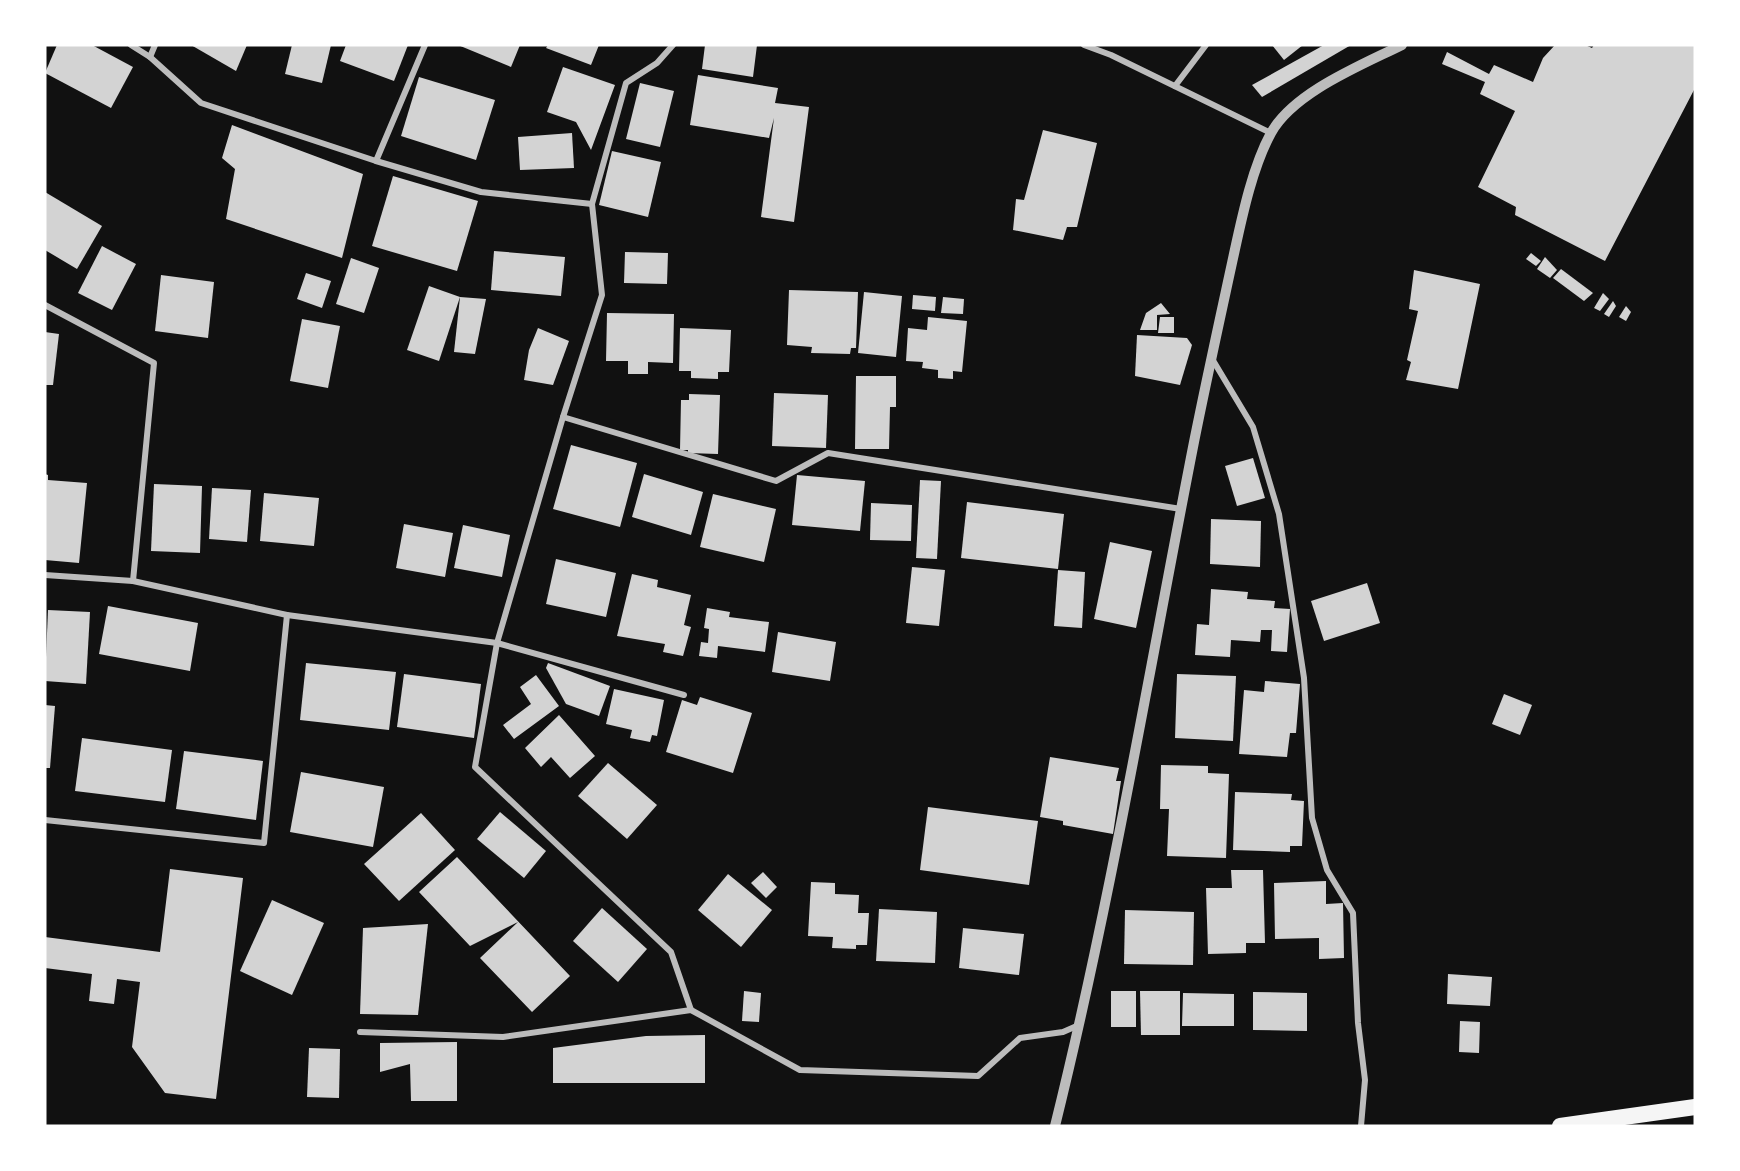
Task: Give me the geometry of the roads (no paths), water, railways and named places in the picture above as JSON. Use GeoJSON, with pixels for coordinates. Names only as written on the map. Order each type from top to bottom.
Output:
{"type":"FeatureCollection","features":[{"type":"Feature","properties":{"kind":"highway"},"geometry":{"type":"LineString","coordinates":[[1560,1126],[1695,1107]]}},
{"type":"Feature","properties":{"kind":"street"},"geometry":{"type":"LineString","coordinates":[[131,45],[150,57],[201,103],[376,161],[481,192],[592,204]]}},
{"type":"Feature","properties":{"kind":"street"},"geometry":{"type":"LineString","coordinates":[[150,57],[154,45]]}},
{"type":"Feature","properties":{"kind":"street"},"geometry":{"type":"LineString","coordinates":[[376,161],[425,45]]}},
{"type":"Feature","properties":{"kind":"street"},"geometry":{"type":"LineString","coordinates":[[673,45],[657,63],[626,83],[592,204],[602,295],[563,417],[497,644],[475,767],[671,952],[691,1010]]}},
{"type":"Feature","properties":{"kind":"street"},"geometry":{"type":"LineString","coordinates":[[1084,45],[1111,55],[1271,133]]}},
{"type":"Feature","properties":{"kind":"street"},"geometry":{"type":"LineString","coordinates":[[1174,86],[1206,45]]}},
{"type":"Feature","properties":{"kind":"street"},"geometry":{"type":"LineString","coordinates":[[1055,1126],[1080,1024],[1136,756],[1181,508],[1242,217],[1271,133],[1287,112],[1335,80],[1402,45]]}},
{"type":"Feature","properties":{"kind":"street"},"geometry":{"type":"LineString","coordinates":[[45,305],[154,363],[133,581]]}},
{"type":"Feature","properties":{"kind":"street"},"geometry":{"type":"LineString","coordinates":[[1211,357],[1253,427],[1279,514],[1304,678],[1312,818],[1328,870],[1353,913],[1358,1023],[1365,1080],[1361,1126]]}},
{"type":"Feature","properties":{"kind":"street"},"geometry":{"type":"LineString","coordinates":[[563,417],[776,481],[828,453],[1181,508]]}},
{"type":"Feature","properties":{"kind":"street"},"geometry":{"type":"LineString","coordinates":[[45,575],[133,581],[286,615],[497,644],[684,695]]}},
{"type":"Feature","properties":{"kind":"street"},"geometry":{"type":"LineString","coordinates":[[45,820],[264,843],[286,615]]}},
{"type":"Feature","properties":{"kind":"street"},"geometry":{"type":"LineString","coordinates":[[360,1032],[503,1037],[691,1010],[800,1070],[978,1076],[1020,1038],[1063,1032],[1080,1024]]}}]}
